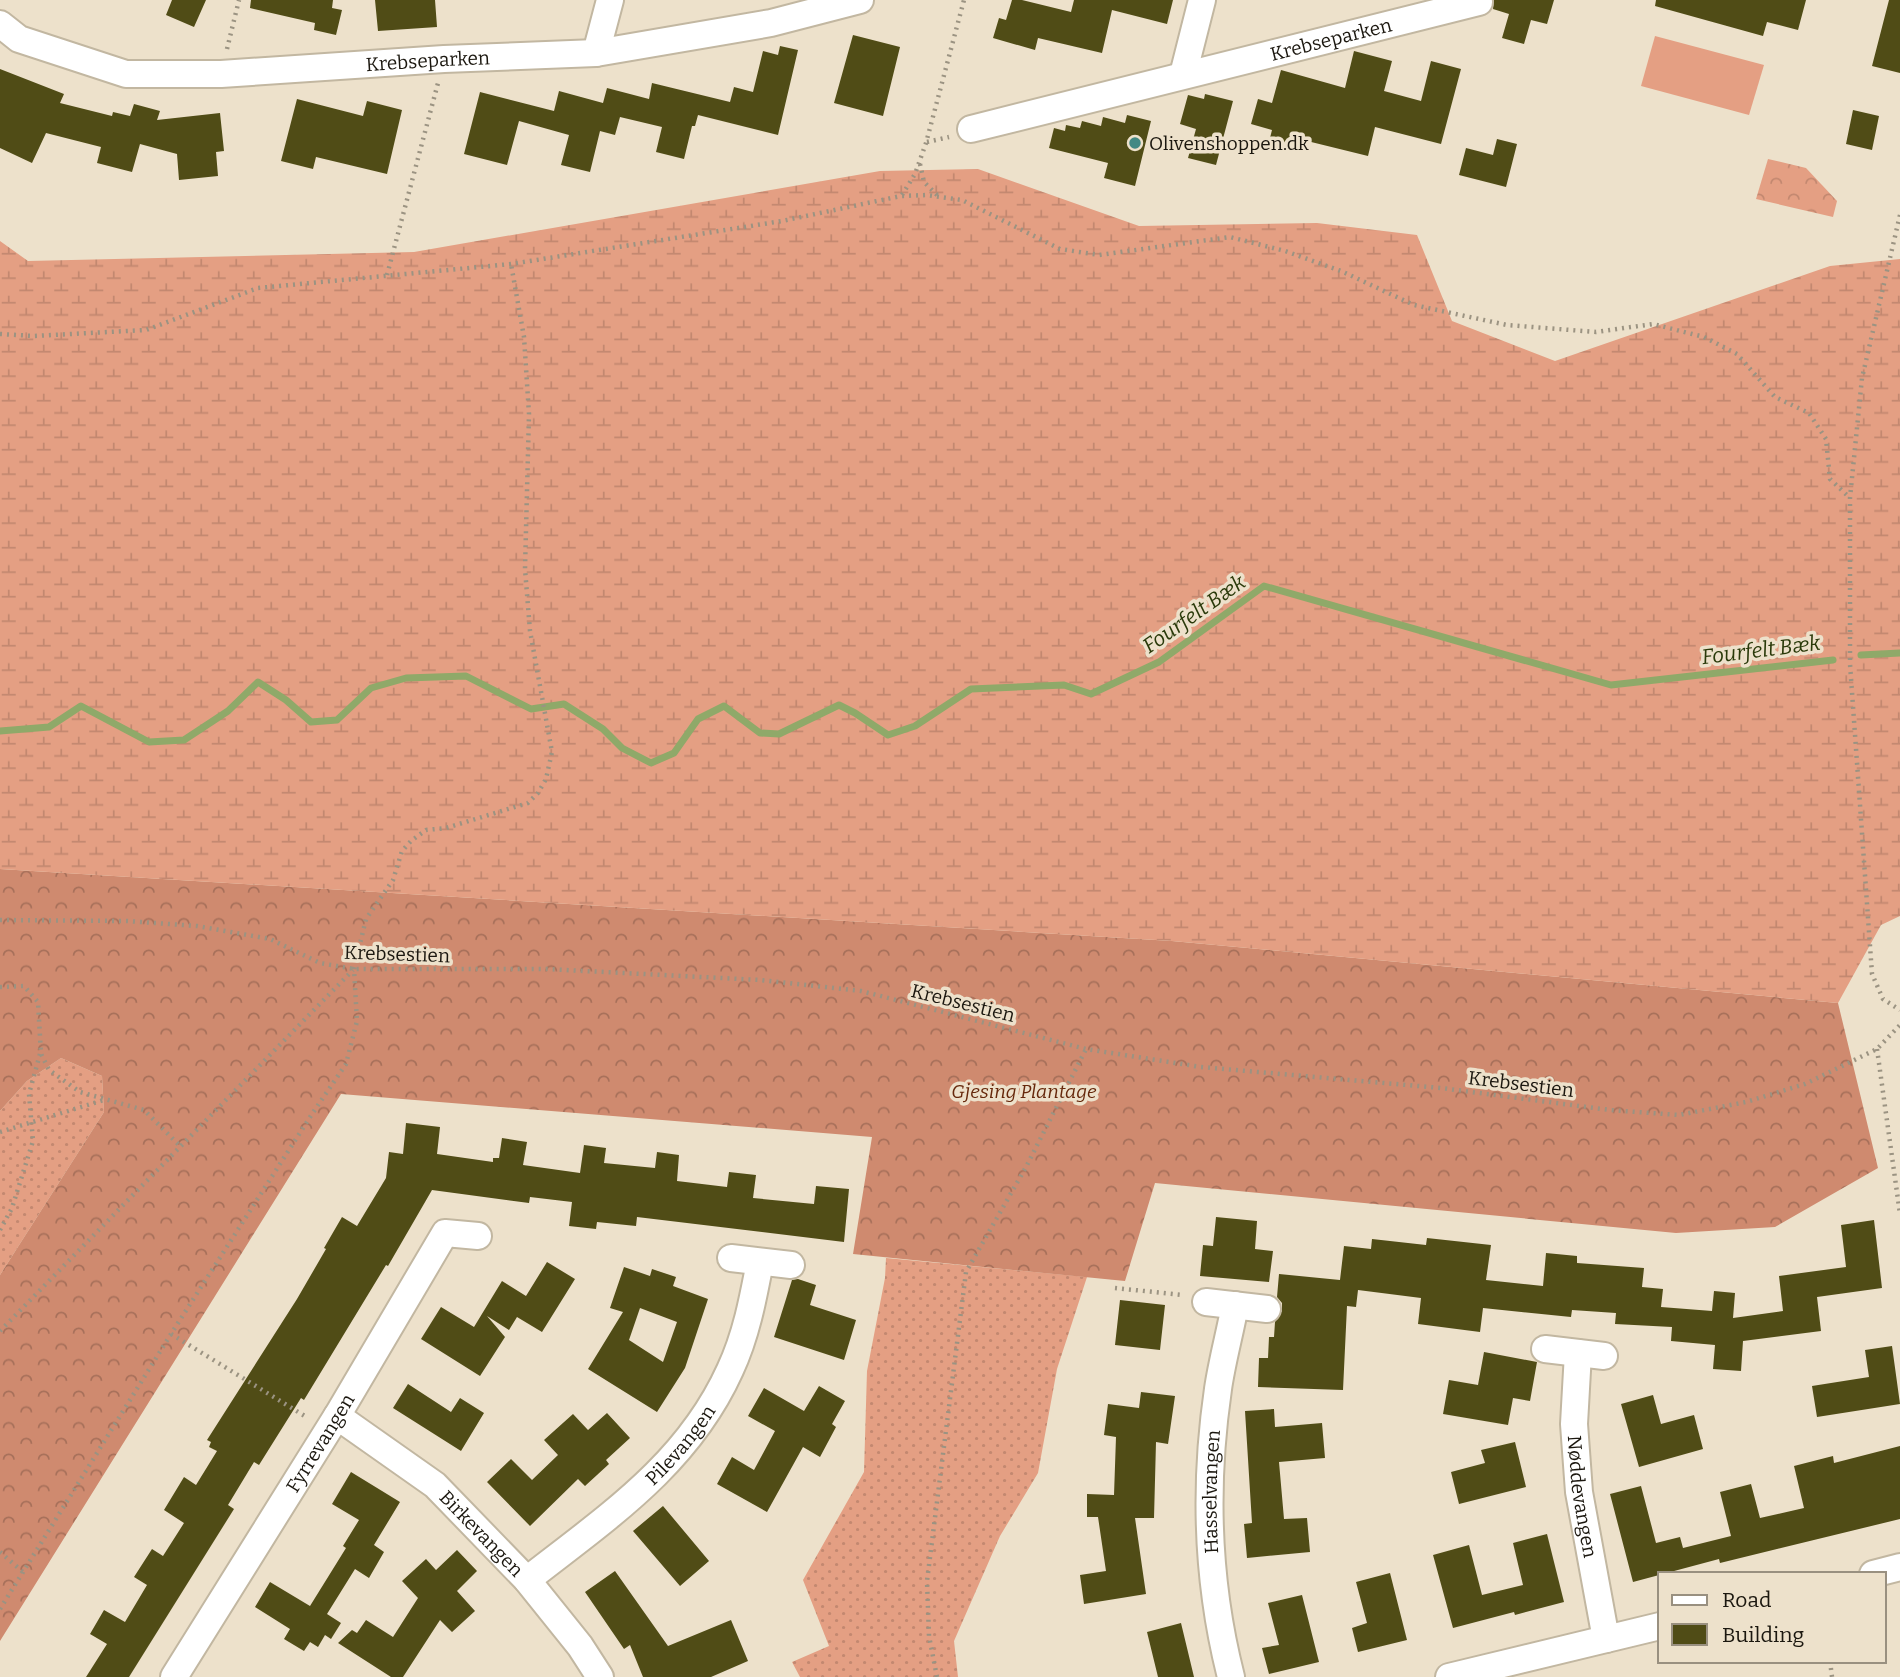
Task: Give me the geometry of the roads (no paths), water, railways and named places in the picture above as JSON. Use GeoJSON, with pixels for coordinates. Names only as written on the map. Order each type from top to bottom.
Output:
{"type":"FeatureCollection","features":[{"type":"Feature","properties":{"kind":"street"},"geometry":{"type":"LineString","coordinates":[[597,53],[610,0]]}},
{"type":"Feature","properties":{"kind":"street","name":"Krebseparken"},"geometry":{"type":"LineString","coordinates":[[0,24],[19,39],[126,74],[220,74],[444,59],[597,53],[771,23],[860,0]]}},
{"type":"Feature","properties":{"kind":"street"},"geometry":{"type":"LineString","coordinates":[[1183,75],[1202,0]]}},
{"type":"Feature","properties":{"kind":"street","name":"Krebseparken"},"geometry":{"type":"LineString","coordinates":[[971,129],[1479,2]]}},
{"type":"Feature","properties":{"kind":"street","name":"Fyrrevangen"},"geometry":{"type":"LineString","coordinates":[[174,1677],[337,1416],[445,1233],[478,1236]]}},
{"type":"Feature","properties":{"kind":"street"},"geometry":{"type":"LineString","coordinates":[[731,1258],[791,1265]]}},
{"type":"Feature","properties":{"kind":"street","name":"Pilevangen"},"geometry":{"type":"LineString","coordinates":[[527,1580],[627,1502],[668,1464],[703,1419],[730,1370],[750,1317],[760,1262]]}},
{"type":"Feature","properties":{"kind":"street"},"geometry":{"type":"LineString","coordinates":[[1206,1302],[1267,1309]]}},
{"type":"Feature","properties":{"kind":"street","name":"Hasselvangen"},"geometry":{"type":"LineString","coordinates":[[1231,1677],[1222,1642],[1211,1558],[1210,1473],[1218,1388],[1236,1306]]}},
{"type":"Feature","properties":{"kind":"street"},"geometry":{"type":"LineString","coordinates":[[1545,1349],[1604,1356]]}},
{"type":"Feature","properties":{"kind":"street","name":"Nøddevangen"},"geometry":{"type":"LineString","coordinates":[[1578,1353],[1574,1424],[1579,1492],[1606,1639]]}},
{"type":"Feature","properties":{"kind":"street","name":"Birkevangen"},"geometry":{"type":"LineString","coordinates":[[337,1416],[435,1485],[527,1580],[580,1646],[600,1677]]}},
{"type":"Feature","properties":{"kind":"street"},"geometry":{"type":"LineString","coordinates":[[1881,1572],[1900,1567]]}},
{"type":"Feature","properties":{"kind":"street"},"geometry":{"type":"LineString","coordinates":[[1449,1677],[1488,1673],[1658,1626]]}},
{"type":"Feature","properties":{"kind":"waterway","name":"Fourfelt Bæk"},"geometry":{"type":"LineString","coordinates":[[0,731],[49,727],[81,706],[149,742],[184,740],[228,711],[258,682],[286,700],[311,722],[337,720],[371,688],[406,678],[466,676],[531,709],[564,704],[603,729],[622,748],[651,763],[674,753],[698,719],[724,706],[760,733],[779,734],[839,705],[888,735],[915,726],[971,689],[1064,685],[1091,694],[1159,662],[1264,586],[1611,685],[1833,660]]}},
{"type":"Feature","properties":{"kind":"waterway"},"geometry":{"type":"LineString","coordinates":[[1861,655],[1900,653]]}},
{"type":"Feature","properties":{"kind":"place","name":"Olivenshoppen.dk"},"geometry":{"type":"Point","coordinates":[1135,143]}},
{"type":"Feature","properties":{"kind":"park label","name":"Gjesing Plantage"},"geometry":{"type":"Point","coordinates":[1024,1091]}}]}
